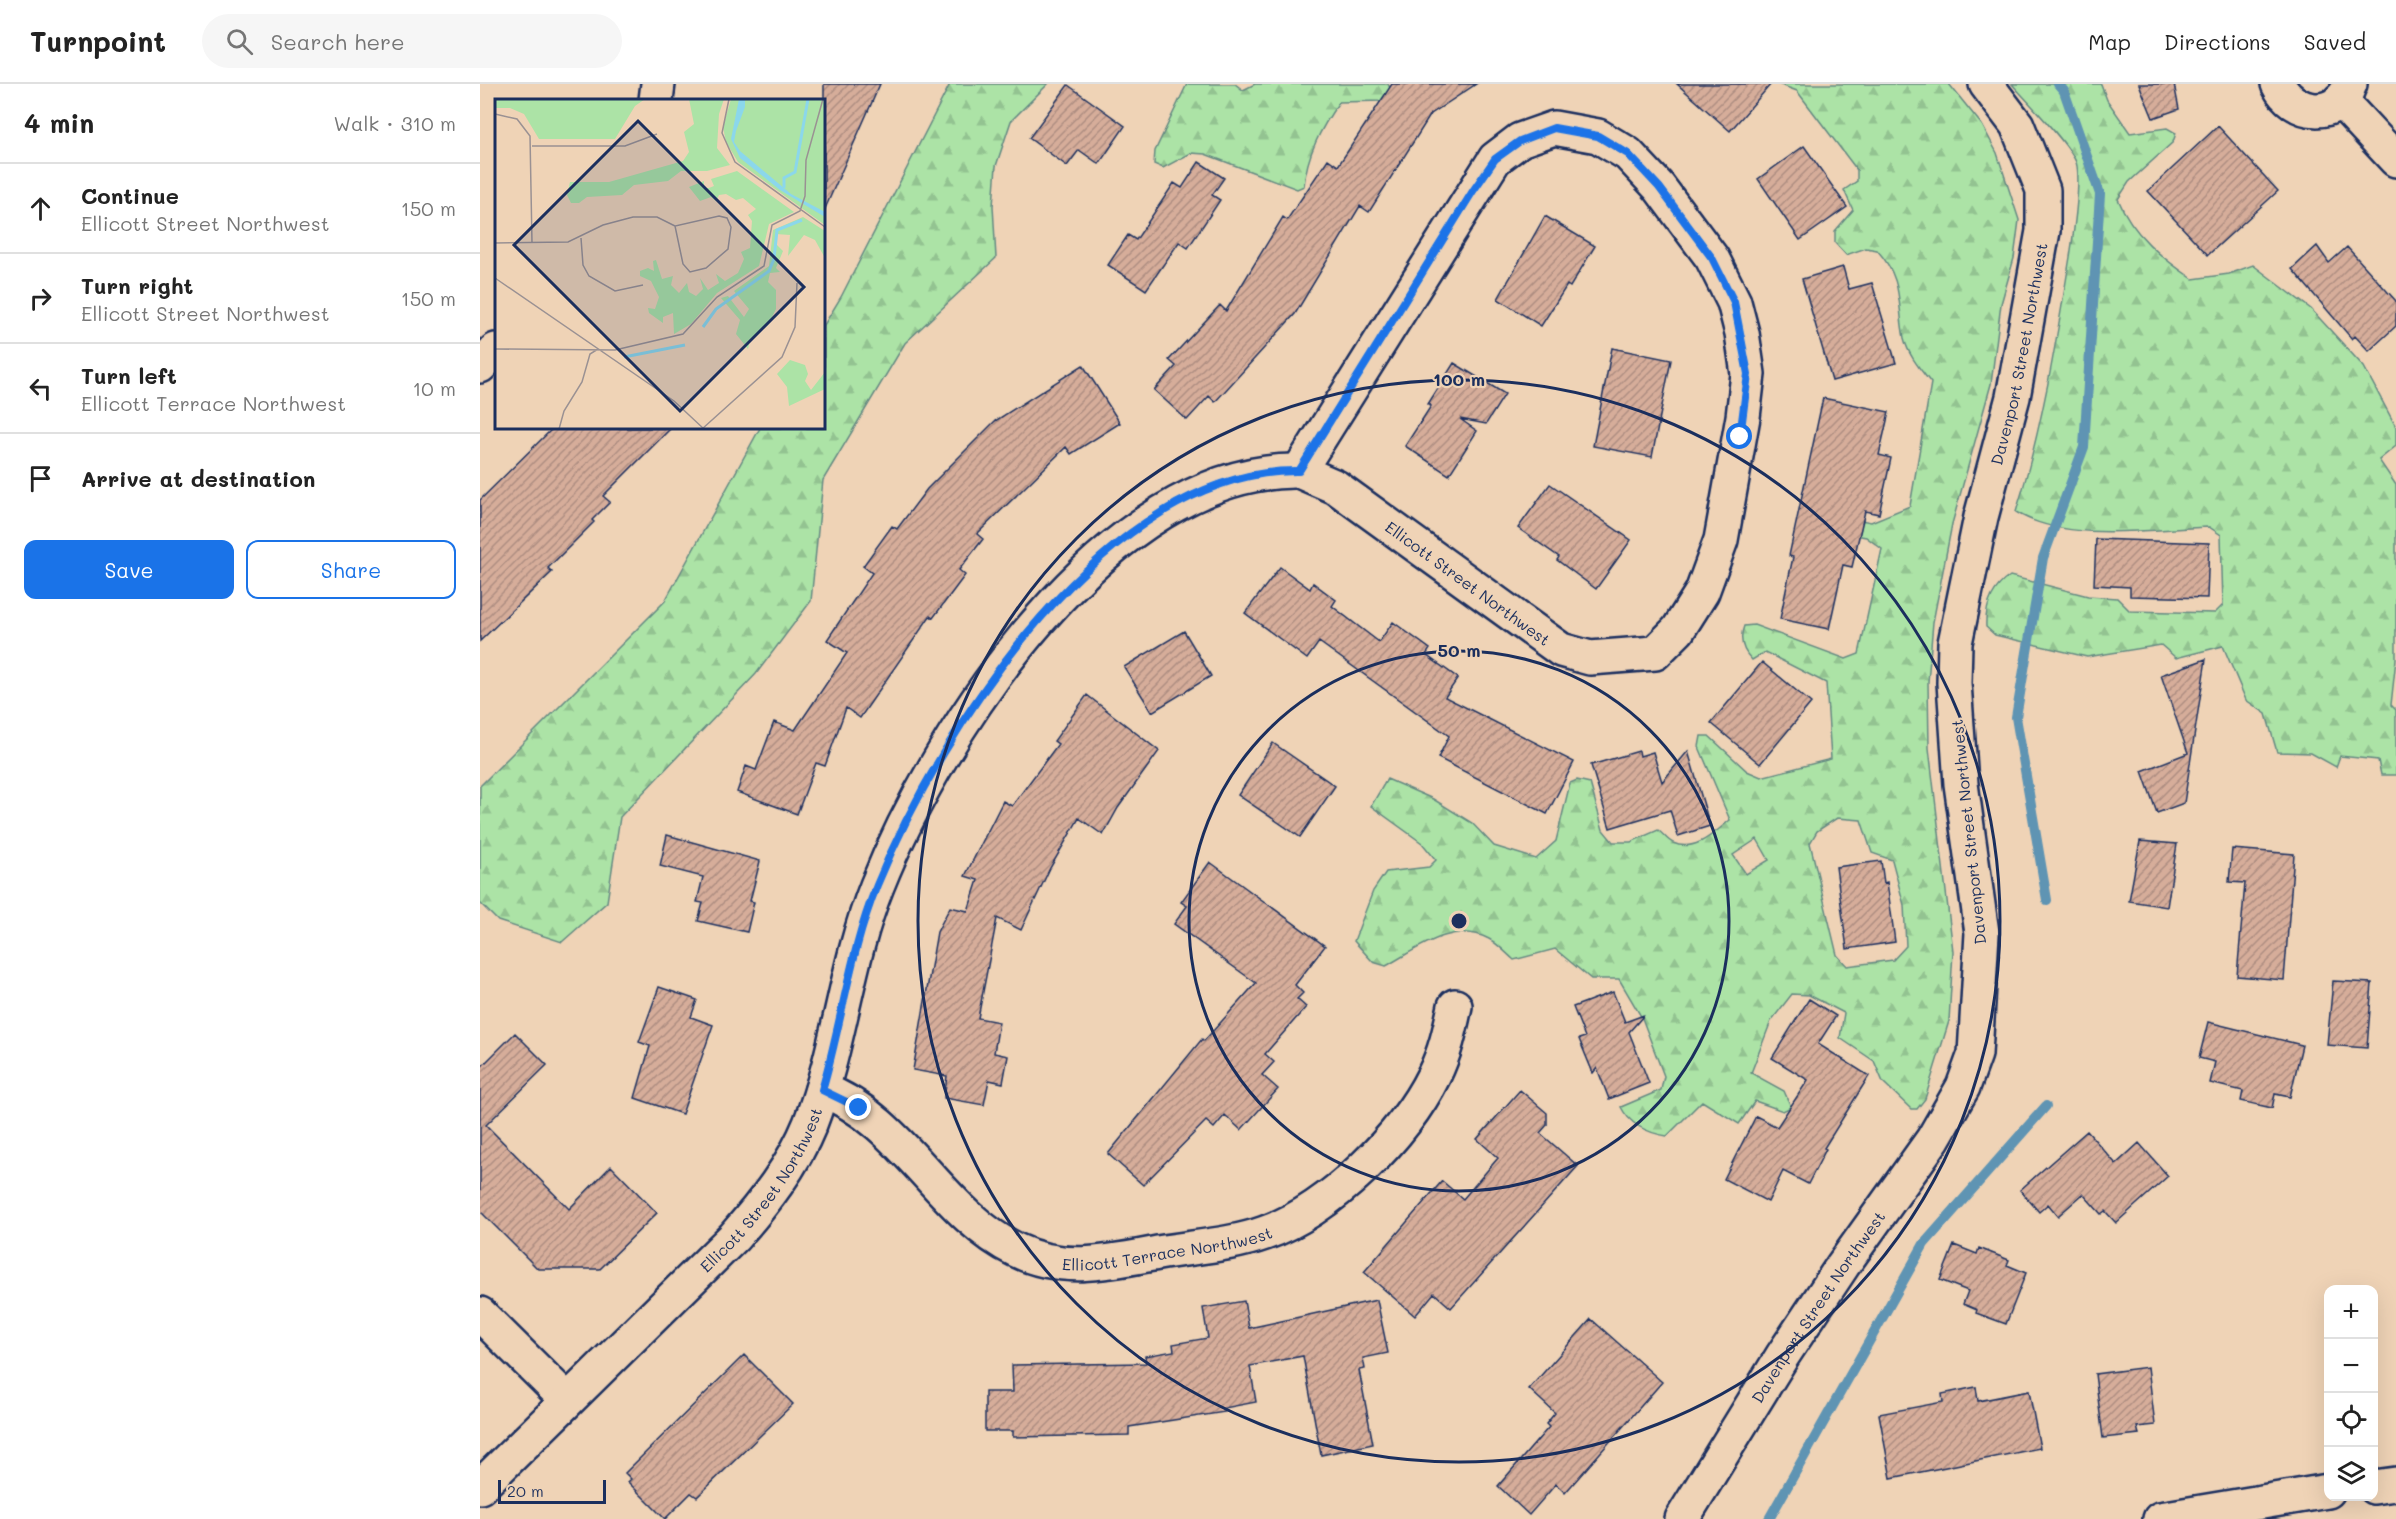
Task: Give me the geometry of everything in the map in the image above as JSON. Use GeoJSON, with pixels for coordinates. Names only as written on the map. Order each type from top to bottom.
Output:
{"type":"FeatureCollection","features":[{"type":"Feature","properties":{"kind":"street"},"geometry":{"type":"LineString","coordinates":[[656,99],[658,84]]}},
{"type":"Feature","properties":{"kind":"street","name":"Davenport Street Northwest"},"geometry":{"type":"LineString","coordinates":[[1682,1519],[1783,1355],[1843,1265],[1933,1138],[1963,1088],[1975,1054],[1982,933],[1961,784],[1954,683],[1955,643],[1981,517],[2013,397],[2043,220],[2043,190],[2017,125],[1986,84]]}},
{"type":"Feature","properties":{"kind":"street"},"geometry":{"type":"LineString","coordinates":[[2278,84],[2292,104],[2304,109],[2316,110],[2345,92],[2396,160]]}},
{"type":"Feature","properties":{"kind":"street","name":"Ellicott Street Northwest"},"geometry":{"type":"LineString","coordinates":[[480,1487],[754,1215],[792,1159],[809,1126],[822,1090],[844,992],[876,886],[934,768],[992,676],[1076,583],[1114,545],[1140,525],[1196,494],[1226,482],[1274,470],[1299,471],[1336,487],[1561,650],[1590,658],[1655,653],[1678,630],[1702,592],[1721,540],[1743,417],[1748,374],[1734,302],[1712,258],[1659,187],[1628,154],[1598,136],[1554,128],[1520,141],[1495,159],[1299,471]]}},
{"type":"Feature","properties":{"kind":"street"},"geometry":{"type":"LineString","coordinates":[[480,366],[495,351]]}},
{"type":"Feature","properties":{"kind":"street","name":"Ellicott Terrace Northwest"},"geometry":{"type":"LineString","coordinates":[[822,1090],[847,1101],[871,1118],[994,1237],[1028,1256],[1053,1263],[1092,1265],[1258,1236],[1288,1224],[1326,1202],[1372,1156],[1420,1101],[1440,1062],[1455,1006]]}},
{"type":"Feature","properties":{"kind":"street"},"geometry":{"type":"LineString","coordinates":[[480,1314],[567,1400]]}},
{"type":"Feature","properties":{"kind":"street"},"geometry":{"type":"LineString","coordinates":[[2378,1486],[2396,1484]]}},
{"type":"Feature","properties":{"kind":"street"},"geometry":{"type":"LineString","coordinates":[[2160,1519],[2324,1492]]}},
{"type":"Feature","properties":{"kind":"green space"},"geometry":{"type":"Polygon","coordinates":[[[950,84],[1048,84],[1011,121],[996,166],[993,206],[996,258],[905,343],[823,480],[811,601],[756,674],[620,817],[607,902],[562,942],[498,921],[480,903],[480,786],[665,601],[759,429],[825,429],[825,323],[841,297],[950,84]]]}},
{"type":"Feature","properties":{"kind":"green space"},"geometry":{"type":"Polygon","coordinates":[[[1187,84],[1235,84],[1243,90],[1255,84],[1388,84],[1392,92],[1383,101],[1339,102],[1316,142],[1308,163],[1304,186],[1297,189],[1205,154],[1191,153],[1163,168],[1154,164],[1155,151],[1187,84]]]}},
{"type":"Feature","properties":{"kind":"green space"},"geometry":{"type":"Polygon","coordinates":[[[1778,84],[1949,84],[1982,125],[1997,153],[2019,220],[2014,258],[2001,304],[1991,384],[1952,524],[1933,622],[1928,682],[1929,748],[1953,951],[1949,1021],[1925,1099],[1917,1109],[1911,1109],[1883,1082],[1874,1061],[1840,1038],[1844,1013],[1809,995],[1792,994],[1771,1021],[1751,1073],[1784,1091],[1791,1107],[1783,1111],[1755,1101],[1739,1124],[1702,1101],[1667,1136],[1640,1127],[1629,1119],[1621,1107],[1661,1090],[1664,1076],[1642,1018],[1619,979],[1591,979],[1555,949],[1514,960],[1492,941],[1476,934],[1462,933],[1436,939],[1386,966],[1373,962],[1354,941],[1373,891],[1386,872],[1429,867],[1436,860],[1422,843],[1371,806],[1387,779],[1433,799],[1472,823],[1494,846],[1536,859],[1556,841],[1570,783],[1577,780],[1590,783],[1603,830],[1613,842],[1631,842],[1658,830],[1671,842],[1681,845],[1697,843],[1711,835],[1730,820],[1699,747],[1701,736],[1709,736],[1747,771],[1761,777],[1831,759],[1826,683],[1765,652],[1752,660],[1742,644],[1742,631],[1744,626],[1754,625],[1846,659],[1859,654],[1882,549],[1866,537],[1817,528],[1819,512],[1871,522],[1910,506],[1931,383],[1908,350],[1904,338],[1896,282],[1886,261],[1877,250],[1866,248],[1846,255],[1835,243],[1835,231],[1853,210],[1844,190],[1857,181],[1857,170],[1797,91],[1778,84]],[[1837,818],[1817,831],[1810,843],[1837,955],[1847,966],[1893,960],[1906,946],[1904,905],[1892,860],[1872,853],[1861,820],[1837,818]],[[1757,839],[1733,855],[1746,874],[1769,860],[1757,839]]]}},
{"type":"Feature","properties":{"kind":"green space"},"geometry":{"type":"Polygon","coordinates":[[[2012,84],[2101,84],[2107,100],[2130,133],[2167,128],[2176,133],[2173,142],[2129,182],[2118,199],[2131,223],[2150,245],[2193,279],[2229,274],[2253,265],[2311,309],[2364,367],[2396,427],[2396,446],[2379,460],[2396,485],[2396,659],[2391,705],[2396,710],[2396,775],[2381,775],[2378,760],[2340,756],[2336,767],[2311,753],[2277,752],[2266,714],[2246,700],[2223,646],[2176,658],[2161,645],[2087,657],[1995,635],[1986,627],[1988,604],[1994,592],[2010,576],[2088,596],[2117,598],[2130,611],[2215,613],[2223,605],[2221,535],[2209,527],[2110,532],[2084,531],[2036,522],[2016,512],[2041,418],[2054,354],[2073,236],[2078,170],[2072,154],[2012,84]]]}},
{"type":"Feature","properties":{"kind":"building"},"geometry":{"type":"Polygon","coordinates":[[[824,84],[880,84],[825,209],[825,99],[824,84]]]}},
{"type":"Feature","properties":{"kind":"building"},"geometry":{"type":"Polygon","coordinates":[[[1392,84],[1476,84],[1431,114],[1369,212],[1360,206],[1295,314],[1215,402],[1209,396],[1187,420],[1154,390],[1176,366],[1169,360],[1220,305],[1226,311],[1283,217],[1287,220],[1328,159],[1338,166],[1392,84]]]}},
{"type":"Feature","properties":{"kind":"building"},"geometry":{"type":"Polygon","coordinates":[[[1677,84],[1771,84],[1730,131],[1677,84]]]}},
{"type":"Feature","properties":{"kind":"building"},"geometry":{"type":"Polygon","coordinates":[[[2139,84],[2174,84],[2179,109],[2153,118],[2139,84]]]}},
{"type":"Feature","properties":{"kind":"building"},"geometry":{"type":"Polygon","coordinates":[[[1068,85],[1125,126],[1099,164],[1079,150],[1067,166],[1029,138],[1068,85]]]}},
{"type":"Feature","properties":{"kind":"building"},"geometry":{"type":"Polygon","coordinates":[[[2218,126],[2278,191],[2208,255],[2148,191],[2218,126]]]}},
{"type":"Feature","properties":{"kind":"building"},"geometry":{"type":"Polygon","coordinates":[[[1804,146],[1847,207],[1800,240],[1758,179],[1804,146]]]}},
{"type":"Feature","properties":{"kind":"building"},"geometry":{"type":"Polygon","coordinates":[[[1199,162],[1224,178],[1212,195],[1220,200],[1188,248],[1179,242],[1146,290],[1108,265],[1128,235],[1136,240],[1174,183],[1182,188],[1199,162]]]}},
{"type":"Feature","properties":{"kind":"building"},"geometry":{"type":"Polygon","coordinates":[[[1545,216],[1595,246],[1570,287],[1567,285],[1541,326],[1498,299],[1545,216]]]}},
{"type":"Feature","properties":{"kind":"building"},"geometry":{"type":"Polygon","coordinates":[[[2317,246],[2329,263],[2347,247],[2396,301],[2396,326],[2369,351],[2355,336],[2352,339],[2292,269],[2317,246]]]}},
{"type":"Feature","properties":{"kind":"building"},"geometry":{"type":"Polygon","coordinates":[[[1843,267],[1849,289],[1872,283],[1896,363],[1832,381],[1802,279],[1843,267]]]}},
{"type":"Feature","properties":{"kind":"building"},"geometry":{"type":"Polygon","coordinates":[[[1612,348],[1671,360],[1652,457],[1593,446],[1612,348]]]}},
{"type":"Feature","properties":{"kind":"building"},"geometry":{"type":"Polygon","coordinates":[[[1454,363],[1505,394],[1486,424],[1460,419],[1477,431],[1449,475],[1405,446],[1431,406],[1428,404],[1454,363]]]}},
{"type":"Feature","properties":{"kind":"building"},"geometry":{"type":"Polygon","coordinates":[[[1083,365],[1120,423],[1071,454],[1066,447],[977,534],[983,539],[959,570],[965,575],[933,618],[930,616],[860,718],[846,708],[825,766],[816,763],[797,814],[737,792],[746,766],[756,770],[774,722],[795,730],[847,653],[827,640],[872,573],[863,566],[892,526],[897,529],[927,489],[995,421],[1083,365]]]}},
{"type":"Feature","properties":{"kind":"building"},"geometry":{"type":"Polygon","coordinates":[[[1823,398],[1889,412],[1879,455],[1891,458],[1879,514],[1865,511],[1852,567],[1843,565],[1829,629],[1780,619],[1793,557],[1789,556],[1823,398]]]}},
{"type":"Feature","properties":{"kind":"building"},"geometry":{"type":"Polygon","coordinates":[[[552,429],[670,429],[603,496],[610,502],[592,520],[594,522],[548,568],[552,572],[480,641],[480,500],[552,429]]]}},
{"type":"Feature","properties":{"kind":"building"},"geometry":{"type":"Polygon","coordinates":[[[1550,484],[1631,540],[1596,589],[1557,560],[1559,557],[1518,528],[1550,484]]]}},
{"type":"Feature","properties":{"kind":"building"},"geometry":{"type":"Polygon","coordinates":[[[2096,539],[2209,543],[2207,598],[2130,596],[2130,587],[2094,585],[2096,539]]]}},
{"type":"Feature","properties":{"kind":"building"},"geometry":{"type":"Polygon","coordinates":[[[1280,567],[1310,589],[1313,583],[1336,600],[1332,606],[1379,642],[1393,622],[1430,649],[1426,655],[1458,678],[1445,697],[1574,762],[1547,814],[1438,758],[1449,736],[1319,642],[1307,659],[1245,613],[1280,567]]]}},
{"type":"Feature","properties":{"kind":"building"},"geometry":{"type":"Polygon","coordinates":[[[1184,631],[1211,676],[1152,712],[1124,667],[1184,631]]]}},
{"type":"Feature","properties":{"kind":"building"},"geometry":{"type":"Polygon","coordinates":[[[2206,659],[2184,803],[2157,813],[2142,771],[2188,753],[2161,675],[2206,659]]]}},
{"type":"Feature","properties":{"kind":"building"},"geometry":{"type":"Polygon","coordinates":[[[1762,662],[1811,703],[1760,764],[1711,723],[1762,662]]]}},
{"type":"Feature","properties":{"kind":"building"},"geometry":{"type":"Polygon","coordinates":[[[1087,695],[1159,751],[1118,808],[1103,835],[1079,818],[1050,868],[1021,930],[997,918],[978,1018],[999,1022],[994,1053],[1008,1056],[1003,1083],[989,1080],[984,1105],[944,1098],[947,1076],[913,1070],[937,932],[950,907],[968,911],[978,880],[965,876],[1003,801],[1012,806],[1058,744],[1054,741],[1087,695]]]}},
{"type":"Feature","properties":{"kind":"building"},"geometry":{"type":"Polygon","coordinates":[[[1273,743],[1335,786],[1300,837],[1238,795],[1273,743]]]}},
{"type":"Feature","properties":{"kind":"building"},"geometry":{"type":"Polygon","coordinates":[[[1639,751],[1640,756],[1653,752],[1662,782],[1688,751],[1710,826],[1678,836],[1670,810],[1610,828],[1591,765],[1639,751]]]}},
{"type":"Feature","properties":{"kind":"building"},"geometry":{"type":"Polygon","coordinates":[[[667,835],[760,861],[750,901],[754,902],[747,932],[698,921],[703,903],[697,902],[703,877],[660,866],[667,835]]]}},
{"type":"Feature","properties":{"kind":"building"},"geometry":{"type":"Polygon","coordinates":[[[2140,841],[2177,844],[2167,907],[2129,901],[2140,841]]]}},
{"type":"Feature","properties":{"kind":"building"},"geometry":{"type":"Polygon","coordinates":[[[2232,849],[2294,854],[2284,980],[2237,976],[2245,883],[2229,882],[2232,849]]]}},
{"type":"Feature","properties":{"kind":"building"},"geometry":{"type":"Polygon","coordinates":[[[1881,861],[1884,883],[1887,882],[1895,942],[1847,949],[1836,867],[1881,861]]]}},
{"type":"Feature","properties":{"kind":"building"},"geometry":{"type":"Polygon","coordinates":[[[1210,862],[1325,946],[1295,985],[1303,993],[1297,999],[1306,1007],[1265,1054],[1274,1062],[1262,1075],[1278,1089],[1241,1130],[1225,1115],[1214,1128],[1206,1121],[1143,1185],[1108,1154],[1202,1039],[1204,1041],[1256,983],[1174,924],[1187,906],[1181,902],[1210,862]]]}},
{"type":"Feature","properties":{"kind":"building"},"geometry":{"type":"Polygon","coordinates":[[[2333,981],[2372,983],[2367,1048],[2327,1045],[2333,981]]]}},
{"type":"Feature","properties":{"kind":"building"},"geometry":{"type":"Polygon","coordinates":[[[659,987],[697,1000],[691,1017],[713,1025],[682,1114],[635,1098],[650,1046],[639,1042],[659,987]]]}},
{"type":"Feature","properties":{"kind":"building"},"geometry":{"type":"Polygon","coordinates":[[[1613,992],[1625,1022],[1644,1015],[1629,1032],[1649,1083],[1609,1099],[1597,1068],[1593,1073],[1579,1039],[1585,1037],[1573,1007],[1613,992]]]}},
{"type":"Feature","properties":{"kind":"building"},"geometry":{"type":"Polygon","coordinates":[[[1809,999],[1836,1016],[1818,1044],[1869,1076],[1824,1148],[1826,1149],[1808,1184],[1783,1171],[1768,1202],[1724,1179],[1756,1116],[1777,1127],[1808,1080],[1772,1058],[1809,999]]]}},
{"type":"Feature","properties":{"kind":"building"},"geometry":{"type":"Polygon","coordinates":[[[2208,1022],[2302,1045],[2290,1097],[2275,1094],[2272,1108],[2241,1101],[2243,1091],[2210,1083],[2215,1062],[2199,1058],[2208,1022]]]}},
{"type":"Feature","properties":{"kind":"building"},"geometry":{"type":"Polygon","coordinates":[[[515,1033],[547,1065],[486,1125],[569,1209],[611,1166],[657,1213],[600,1269],[538,1269],[480,1211],[480,1068],[515,1033]]]}},
{"type":"Feature","properties":{"kind":"building"},"geometry":{"type":"Polygon","coordinates":[[[1520,1090],[1547,1113],[1547,1125],[1540,1133],[1578,1166],[1451,1308],[1434,1293],[1415,1316],[1364,1272],[1442,1181],[1463,1199],[1498,1158],[1477,1139],[1520,1090]]]}},
{"type":"Feature","properties":{"kind":"building"},"geometry":{"type":"Polygon","coordinates":[[[2087,1131],[2116,1164],[2139,1143],[2168,1176],[2116,1223],[2105,1211],[2101,1214],[2083,1194],[2058,1216],[2048,1204],[2039,1212],[2020,1190],[2087,1131]]]}},
{"type":"Feature","properties":{"kind":"building"},"geometry":{"type":"Polygon","coordinates":[[[1954,1245],[1977,1254],[1979,1248],[2009,1260],[2007,1265],[2026,1273],[2006,1324],[1976,1313],[1977,1310],[1963,1304],[1968,1291],[1940,1280],[1954,1245]]]}},
{"type":"Feature","properties":{"kind":"building"},"geometry":{"type":"Polygon","coordinates":[[[1377,1300],[1388,1353],[1363,1358],[1365,1369],[1359,1370],[1373,1444],[1321,1455],[1303,1356],[1250,1366],[1256,1402],[1224,1408],[1225,1412],[1129,1427],[1129,1435],[1013,1437],[1013,1431],[985,1431],[985,1392],[1013,1392],[1012,1365],[1146,1363],[1145,1356],[1174,1351],[1173,1344],[1208,1338],[1203,1308],[1244,1301],[1249,1328],[1377,1300]]]}},
{"type":"Feature","properties":{"kind":"building"},"geometry":{"type":"Polygon","coordinates":[[[1591,1319],[1662,1382],[1565,1493],[1556,1484],[1529,1515],[1498,1486],[1549,1427],[1546,1424],[1555,1413],[1529,1389],[1591,1319]]]}},
{"type":"Feature","properties":{"kind":"building"},"geometry":{"type":"Polygon","coordinates":[[[744,1355],[793,1404],[697,1497],[691,1493],[665,1519],[628,1482],[631,1479],[625,1473],[744,1355]]]}},
{"type":"Feature","properties":{"kind":"building"},"geometry":{"type":"Polygon","coordinates":[[[2148,1367],[2155,1425],[2137,1427],[2139,1434],[2103,1438],[2095,1374],[2148,1367]]]}},
{"type":"Feature","properties":{"kind":"building"},"geometry":{"type":"Polygon","coordinates":[[[1976,1387],[1978,1401],[2029,1391],[2040,1448],[1891,1478],[1879,1414],[1943,1402],[1942,1394],[1976,1387]]]}},
{"type":"Feature","properties":{"kind":"waterway"},"geometry":{"type":"LineString","coordinates":[[2047,900],[2016,717],[2043,558],[2084,447],[2100,194],[2064,91],[2058,84]]}},
{"type":"Feature","properties":{"kind":"waterway"},"geometry":{"type":"LineString","coordinates":[[1769,1519],[1924,1244],[2046,1106]]}},
{"type":"Feature","properties":{"kind":"route"},"geometry":{"type":"LineString","coordinates":[[859,1108],[822,1090],[835,1042],[844,992],[861,933],[876,886],[917,799],[952,736],[978,696],[992,676],[1039,622],[1114,545],[1140,525],[1196,494],[1226,482],[1274,470],[1299,471],[1495,159],[1520,141],[1554,128],[1598,136],[1628,154],[1659,187],[1712,258],[1734,302],[1742,333],[1748,374],[1740,437]]}}]}
